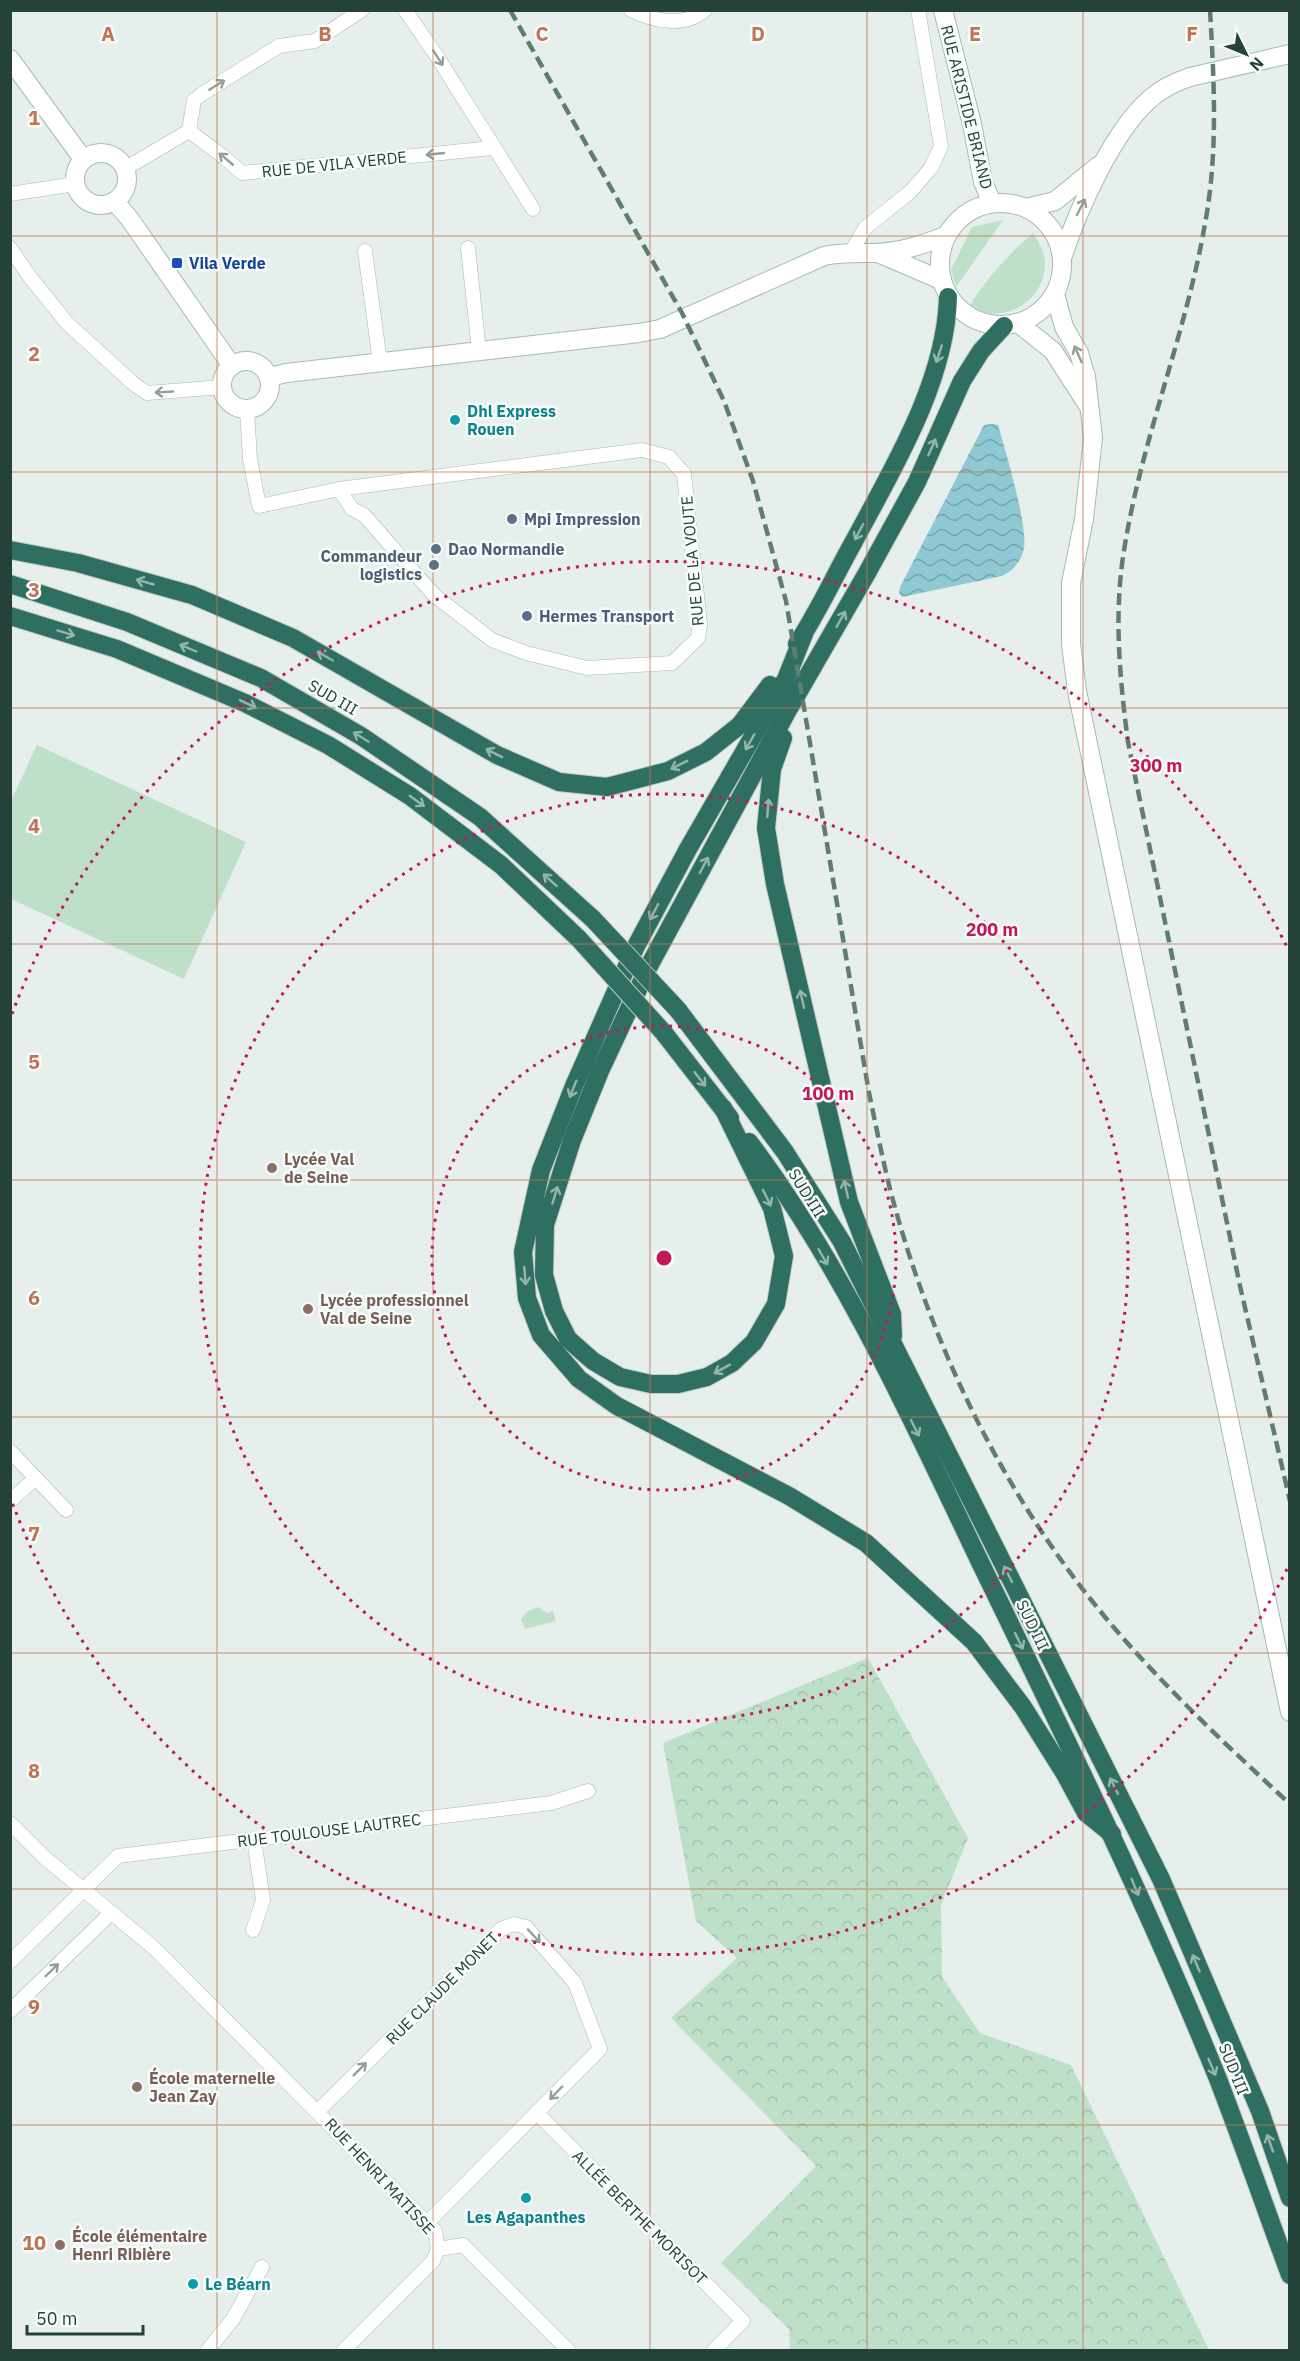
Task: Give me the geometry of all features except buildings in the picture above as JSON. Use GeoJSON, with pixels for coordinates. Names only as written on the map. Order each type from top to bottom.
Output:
{"type":"FeatureCollection","features":[{"type":"Feature","properties":{"kind":"highway"},"geometry":{"type":"LineString","coordinates":[[10,550],[78,563],[192,595],[293,638],[496,755],[559,782],[607,787],[668,771],[706,752],[740,725],[762,698],[804,634],[904,448],[927,391],[944,337],[948,297]]}},
{"type":"Feature","properties":{"kind":"highway"},"geometry":{"type":"LineString","coordinates":[[723,1108],[772,1208],[784,1256],[776,1304],[754,1342],[732,1363],[707,1377],[678,1384],[651,1384],[620,1377],[593,1361],[568,1339],[554,1311],[544,1275],[545,1225],[572,1140],[627,1011],[743,792],[917,482],[962,381],[981,351],[1011,325]]}},
{"type":"Feature","properties":{"kind":"highway","name":"SUD III"},"geometry":{"type":"LineString","coordinates":[[10,584],[126,622],[271,684],[362,736],[480,817],[593,919],[678,1010],[785,1152],[842,1242],[1161,1879],[1260,2111],[1290,2198]]}},
{"type":"Feature","properties":{"kind":"highway","name":"SUD III"},"geometry":{"type":"LineString","coordinates":[[10,616],[117,649],[245,703],[328,745],[410,796],[501,865],[579,939],[664,1033],[723,1108],[773,1174],[854,1309],[929,1456],[1112,1834],[1218,2079],[1290,2275]]}},
{"type":"Feature","properties":{"kind":"highway"},"geometry":{"type":"LineString","coordinates":[[804,634],[786,679],[688,849],[635,948],[574,1086],[541,1170],[523,1252],[527,1298],[540,1335],[579,1379],[617,1406],[789,1496],[866,1543],[974,1642],[1023,1707],[1065,1774],[1086,1813],[1112,1834]]}},
{"type":"Feature","properties":{"kind":"highway"},"geometry":{"type":"LineString","coordinates":[[812,670],[772,769],[766,828],[775,884],[849,1202],[892,1314],[893,1344]]}},
{"type":"Feature","properties":{"kind":"street"},"geometry":{"type":"LineString","coordinates":[[126,168],[189,131],[194,100],[279,46],[315,42],[362,10]]}},
{"type":"Feature","properties":{"kind":"street"},"geometry":{"type":"LineString","coordinates":[[405,10],[533,209]]}},
{"type":"Feature","properties":{"kind":"street"},"geometry":{"type":"LineString","coordinates":[[631,10],[652,20],[673,21],[700,14],[705,10]]}},
{"type":"Feature","properties":{"kind":"street","name":"RUE ARISTIDE BRIAND"},"geometry":{"type":"LineString","coordinates":[[851,252],[865,228],[910,192],[931,168],[941,146],[918,10]]}},
{"type":"Feature","properties":{"kind":"street","name":"RUE ARISTIDE BRIAND"},"geometry":{"type":"LineString","coordinates":[[943,10],[972,124],[983,182],[992,203]]}},
{"type":"Feature","properties":{"kind":"street"},"geometry":{"type":"LineString","coordinates":[[1062,258],[1075,219],[1106,158],[1135,115],[1163,89],[1190,77],[1290,54]]}},
{"type":"Feature","properties":{"kind":"street"},"geometry":{"type":"LineString","coordinates":[[10,59],[83,159]]}},
{"type":"Feature","properties":{"kind":"street","name":"RUE DE VILA VERDE"},"geometry":{"type":"LineString","coordinates":[[189,131],[242,173],[494,148]]}},
{"type":"Feature","properties":{"kind":"street"},"geometry":{"type":"LineString","coordinates":[[102,152],[112,154],[121,160],[126,168],[128,179],[126,189],[116,202],[103,206],[93,205],[84,200],[75,184],[76,170],[83,159],[92,154],[102,152]]}},
{"type":"Feature","properties":{"kind":"street"},"geometry":{"type":"LineString","coordinates":[[1026,208],[1055,201],[1106,158]]}},
{"type":"Feature","properties":{"kind":"street"},"geometry":{"type":"LineString","coordinates":[[10,194],[75,184]]}},
{"type":"Feature","properties":{"kind":"street"},"geometry":{"type":"LineString","coordinates":[[116,202],[232,366]]}},
{"type":"Feature","properties":{"kind":"street"},"geometry":{"type":"LineString","coordinates":[[992,203],[1010,203],[1026,208],[1040,216],[1051,228],[1059,242],[1062,258],[1061,277],[1055,294],[1032,318],[1011,325],[989,325],[974,320],[960,311],[948,297],[941,280],[940,250],[945,237],[965,214],[992,203]]}},
{"type":"Feature","properties":{"kind":"street"},"geometry":{"type":"LineString","coordinates":[[270,377],[286,373],[660,329],[824,256],[910,249],[945,237]]}},
{"type":"Feature","properties":{"kind":"street"},"geometry":{"type":"LineString","coordinates":[[10,248],[67,323],[135,385],[147,393],[222,387]]}},
{"type":"Feature","properties":{"kind":"street"},"geometry":{"type":"LineString","coordinates":[[468,248],[479,351]]}},
{"type":"Feature","properties":{"kind":"street"},"geometry":{"type":"LineString","coordinates":[[365,251],[380,362]]}},
{"type":"Feature","properties":{"kind":"street"},"geometry":{"type":"LineString","coordinates":[[876,253],[941,280]]}},
{"type":"Feature","properties":{"kind":"street"},"geometry":{"type":"LineString","coordinates":[[1055,294],[1064,327],[1078,353],[1086,377],[1093,438],[1084,519],[1071,583],[1073,666],[1290,1712]]}},
{"type":"Feature","properties":{"kind":"street"},"geometry":{"type":"LineString","coordinates":[[1011,325],[1053,351],[1091,411]]}},
{"type":"Feature","properties":{"kind":"street"},"geometry":{"type":"LineString","coordinates":[[238,362],[253,362],[266,370],[270,377],[270,392],[267,399],[255,408],[247,410],[232,405],[226,400],[222,387],[223,378],[238,362]]}},
{"type":"Feature","properties":{"kind":"street"},"geometry":{"type":"LineString","coordinates":[[247,410],[250,459],[259,506],[339,489]]}},
{"type":"Feature","properties":{"kind":"street","name":"RUE DE LA VOUTE"},"geometry":{"type":"LineString","coordinates":[[642,450],[669,457],[684,474],[700,624],[698,638],[672,663],[587,668],[526,653],[492,640],[434,595],[363,515],[352,509],[339,489],[642,450]]}},
{"type":"Feature","properties":{"kind":"street"},"geometry":{"type":"LineString","coordinates":[[10,1450],[66,1510]]}},
{"type":"Feature","properties":{"kind":"street"},"geometry":{"type":"LineString","coordinates":[[10,1501],[36,1478]]}},
{"type":"Feature","properties":{"kind":"street","name":"RUE TOULOUSE LAUTREC"},"geometry":{"type":"LineString","coordinates":[[10,1962],[118,1856],[551,1803],[588,1791]]}},
{"type":"Feature","properties":{"kind":"street"},"geometry":{"type":"LineString","coordinates":[[10,1823],[45,1858],[153,1947],[318,2111]]}},
{"type":"Feature","properties":{"kind":"street"},"geometry":{"type":"LineString","coordinates":[[253,1930],[263,1900],[254,1839]]}},
{"type":"Feature","properties":{"kind":"street"},"geometry":{"type":"LineString","coordinates":[[10,2011],[111,1913]]}},
{"type":"Feature","properties":{"kind":"street","name":"RUE CLAUDE MONET"},"geometry":{"type":"LineString","coordinates":[[318,2111],[501,1929],[514,1924],[526,1927],[575,1983],[600,2049],[428,2222]]}},
{"type":"Feature","properties":{"kind":"street","name":"RUE HENRI MATISSE"},"geometry":{"type":"LineString","coordinates":[[318,2111],[428,2222],[435,2231],[438,2249],[424,2271],[344,2350]]}},
{"type":"Feature","properties":{"kind":"street","name":"ALLÉE BERTHE MORISOT"},"geometry":{"type":"LineString","coordinates":[[537,2113],[743,2321],[714,2350]]}},
{"type":"Feature","properties":{"kind":"street"},"geometry":{"type":"LineString","coordinates":[[438,2249],[462,2246],[568,2350]]}},
{"type":"Feature","properties":{"kind":"street"},"geometry":{"type":"LineString","coordinates":[[208,2350],[233,2319],[262,2267]]}},
{"type":"Feature","properties":{"kind":"green space"},"geometry":{"type":"Polygon","coordinates":[[[1003,220],[956,287],[951,270],[972,227],[1003,220]]]}},
{"type":"Feature","properties":{"kind":"green space"},"geometry":{"type":"Polygon","coordinates":[[[1033,233],[1043,251],[1045,260],[1044,275],[1035,294],[1019,307],[998,314],[985,312],[970,305],[999,267],[1033,233]]]}},
{"type":"Feature","properties":{"kind":"green space"},"geometry":{"type":"Polygon","coordinates":[[[37,745],[246,842],[184,979],[11,899],[11,801],[37,745]]]}},
{"type":"Feature","properties":{"kind":"green space"},"geometry":{"type":"Polygon","coordinates":[[[539,1607],[547,1613],[553,1611],[556,1621],[525,1629],[521,1619],[528,1611],[539,1607]]]}},
{"type":"Feature","properties":{"kind":"green space"},"geometry":{"type":"Polygon","coordinates":[[[868,1658],[968,1838],[941,1905],[942,1977],[980,2033],[1071,2065],[1209,2350],[790,2350],[789,2329],[721,2263],[816,2166],[671,2018],[737,1958],[696,1921],[663,1743],[868,1658]]]}},
{"type":"Feature","properties":{"kind":"water"},"geometry":{"type":"Polygon","coordinates":[[[984,425],[998,425],[1023,523],[1024,548],[1019,561],[1002,576],[902,597],[899,593],[900,587],[984,425]]]}},
{"type":"Feature","properties":{"kind":"railway"},"geometry":{"type":"LineString","coordinates":[[510,10],[682,313],[724,401],[753,481],[786,601],[869,1093],[884,1163],[911,1260],[930,1315],[953,1369],[1006,1473],[1036,1523],[1069,1571],[1148,1666],[1290,1804]]}},
{"type":"Feature","properties":{"kind":"railway"},"geometry":{"type":"LineString","coordinates":[[1210,10],[1214,114],[1210,192],[1198,261],[1140,472],[1131,514],[1120,580],[1119,650],[1128,742],[1240,1286],[1290,1501]]}},
{"type":"Feature","properties":{"kind":"place","name":"Vila Verde"},"geometry":{"type":"Point","coordinates":[177,263]}},
{"type":"Feature","properties":{"kind":"place","name":"Dhl Express Rouen"},"geometry":{"type":"Point","coordinates":[455,420]}},
{"type":"Feature","properties":{"kind":"place","name":"Mpi Impression"},"geometry":{"type":"Point","coordinates":[512,519]}},
{"type":"Feature","properties":{"kind":"place","name":"Dao Normandie"},"geometry":{"type":"Point","coordinates":[436,549]}},
{"type":"Feature","properties":{"kind":"place","name":"Commandeur logistics"},"geometry":{"type":"Point","coordinates":[434,565]}},
{"type":"Feature","properties":{"kind":"place","name":"Hermes Transport"},"geometry":{"type":"Point","coordinates":[527,616]}},
{"type":"Feature","properties":{"kind":"place","name":"Lycée Val de Seine"},"geometry":{"type":"Point","coordinates":[272,1168]}},
{"type":"Feature","properties":{"kind":"place","name":"Lycée professionnel Val de Seine"},"geometry":{"type":"Point","coordinates":[308,1309]}},
{"type":"Feature","properties":{"kind":"place","name":"École maternelle Jean Zay"},"geometry":{"type":"Point","coordinates":[137,2087]}},
{"type":"Feature","properties":{"kind":"place","name":"Les Agapanthes"},"geometry":{"type":"Point","coordinates":[526,2198]}},
{"type":"Feature","properties":{"kind":"place","name":"École élémentaire Henri Ribière"},"geometry":{"type":"Point","coordinates":[60,2245]}},
{"type":"Feature","properties":{"kind":"place","name":"Le Béarn"},"geometry":{"type":"Point","coordinates":[193,2284]}}]}
